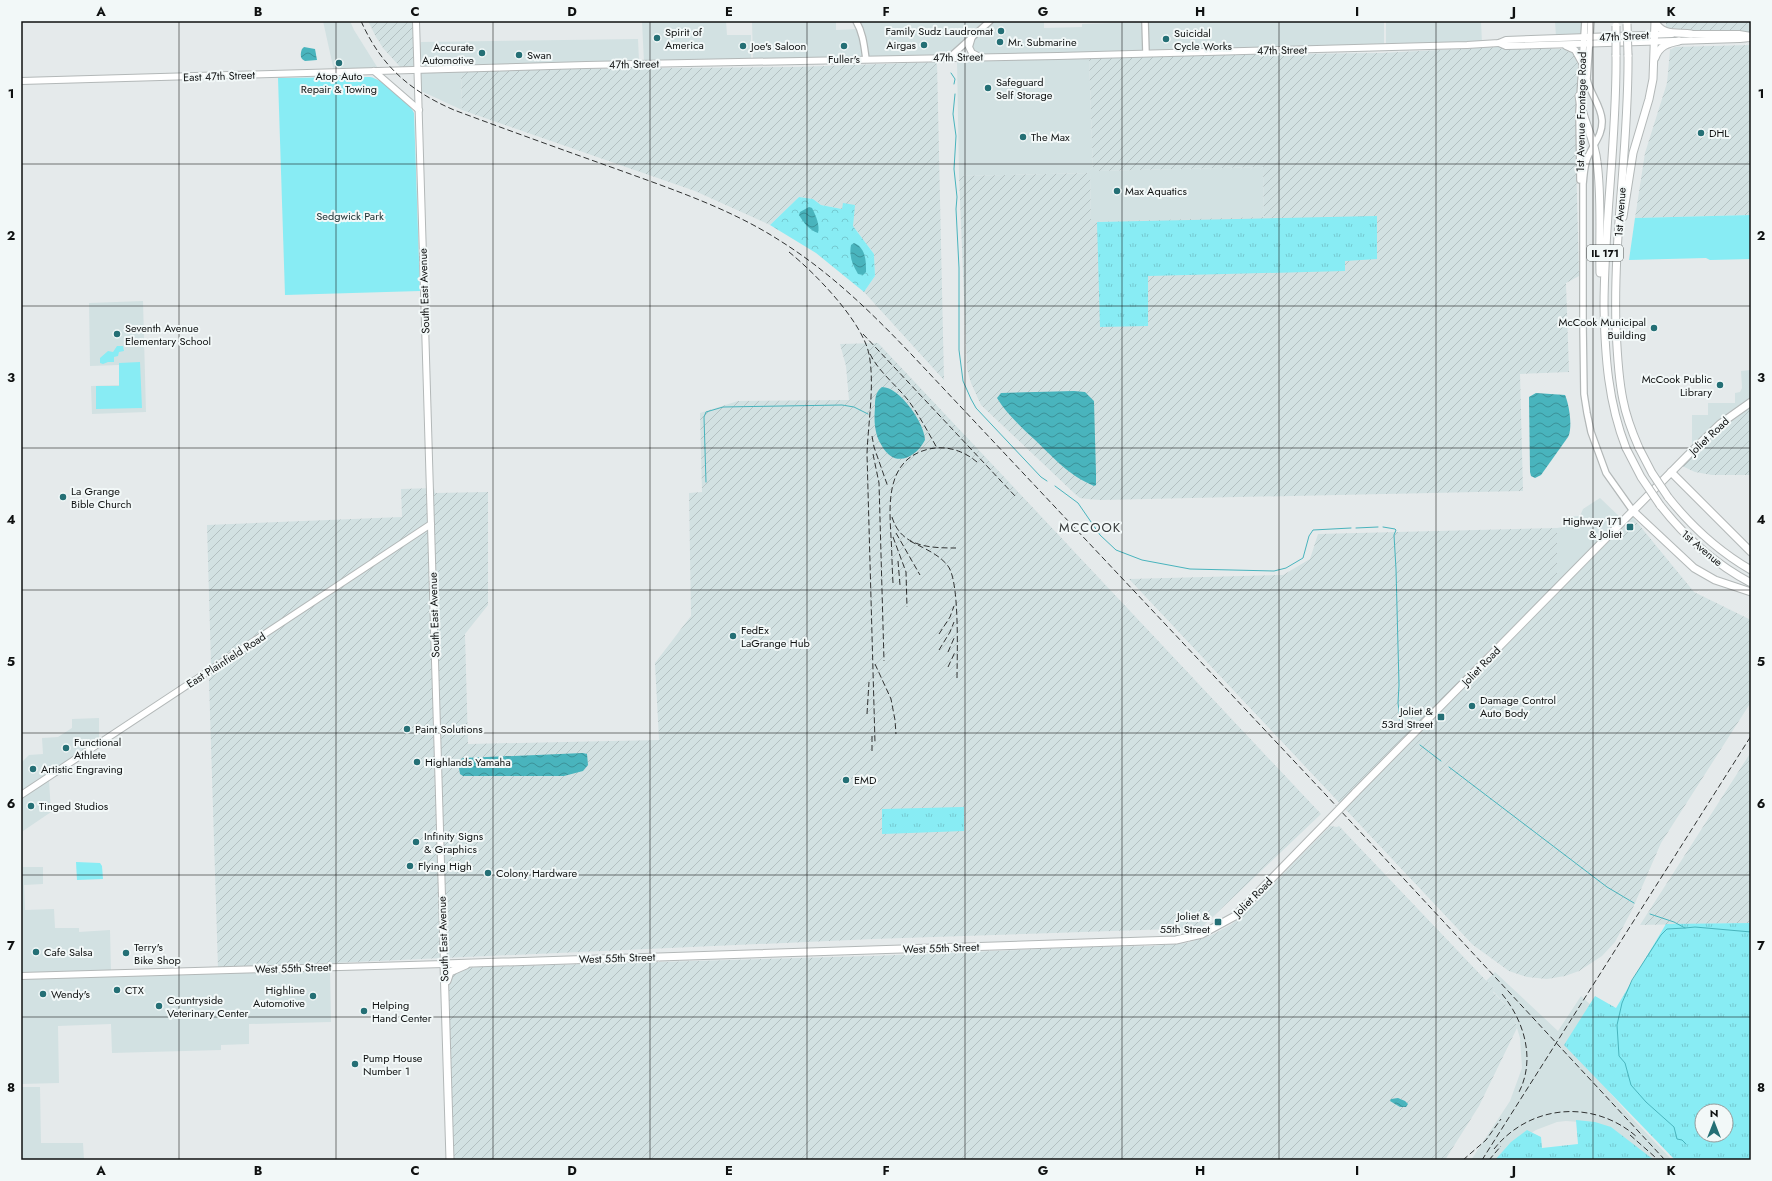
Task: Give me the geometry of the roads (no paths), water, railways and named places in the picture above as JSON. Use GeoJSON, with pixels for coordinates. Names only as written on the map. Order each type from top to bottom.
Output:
{"type":"FeatureCollection","features":[{"type":"Feature","properties":{"kind":"main road","name":"South East Avenue"},"geometry":{"type":"LineString","coordinates":[[416,21],[450,1160]]}},
{"type":"Feature","properties":{"kind":"main road"},"geometry":{"type":"LineString","coordinates":[[1655,21],[1659,28],[1668,32],[1691,34]]}},
{"type":"Feature","properties":{"kind":"main road"},"geometry":{"type":"LineString","coordinates":[[1616,271],[1633,153],[1650,95],[1655,60],[1655,21]]}},
{"type":"Feature","properties":{"kind":"main road","name":"1st Avenue"},"geometry":{"type":"LineString","coordinates":[[1616,23],[1615,114],[1604,274],[1605,343],[1607,374],[1611,400],[1626,448],[1641,477],[1660,505],[1679,528],[1700,548],[1721,565],[1751,583]]}},
{"type":"Feature","properties":{"kind":"main road","name":"1st Avenue"},"geometry":{"type":"LineString","coordinates":[[1627,23],[1628,55],[1626,127],[1616,271],[1616,323],[1620,385],[1626,412],[1639,448],[1652,473],[1668,497],[1682,514],[1712,544],[1751,570]]}},
{"type":"Feature","properties":{"kind":"main road","name":"47th Street"},"geometry":{"type":"LineString","coordinates":[[1499,43],[1506,46],[1565,46],[1691,34],[1739,34],[1751,37]]}},
{"type":"Feature","properties":{"kind":"main road"},"geometry":{"type":"LineString","coordinates":[[972,37],[969,47],[970,50],[982,57]]}},
{"type":"Feature","properties":{"kind":"main road","name":"47th Street"},"geometry":{"type":"LineString","coordinates":[[418,70],[1146,53],[1499,43],[1506,40],[1587,37],[1655,38],[1679,41],[1740,39],[1751,37]]}},
{"type":"Feature","properties":{"kind":"main road"},"geometry":{"type":"LineString","coordinates":[[1655,60],[1661,48],[1671,42],[1679,41]]}},
{"type":"Feature","properties":{"kind":"main road"},"geometry":{"type":"LineString","coordinates":[[1565,46],[1575,50],[1582,61]]}},
{"type":"Feature","properties":{"kind":"main road","name":"East 47th Street"},"geometry":{"type":"LineString","coordinates":[[21,81],[418,70]]}},
{"type":"Feature","properties":{"kind":"main road"},"geometry":{"type":"LineString","coordinates":[[374,71],[419,110]]}},
{"type":"Feature","properties":{"kind":"main road"},"geometry":{"type":"LineString","coordinates":[[1580,96],[1583,116],[1594,146],[1598,172],[1601,297],[1605,343]]}},
{"type":"Feature","properties":{"kind":"main road","name":"Joliet Road"},"geometry":{"type":"LineString","coordinates":[[1211,930],[1235,916],[1244,908],[1671,472],[1720,424],[1751,402]]}},
{"type":"Feature","properties":{"kind":"main road"},"geometry":{"type":"LineString","coordinates":[[1671,472],[1751,552]]}},
{"type":"Feature","properties":{"kind":"main road"},"geometry":{"type":"LineString","coordinates":[[1633,511],[1694,568],[1715,580],[1751,592]]}},
{"type":"Feature","properties":{"kind":"main road","name":"East Plainfield Road"},"geometry":{"type":"LineString","coordinates":[[21,795],[431,524]]}},
{"type":"Feature","properties":{"kind":"main road","name":"West 55th Street"},"geometry":{"type":"LineString","coordinates":[[21,976],[1155,941],[1190,938],[1211,930]]}},
{"type":"Feature","properties":{"kind":"main road"},"geometry":{"type":"LineString","coordinates":[[445,1001],[447,978],[450,972],[473,963]]}},
{"type":"Feature","properties":{"kind":"street"},"geometry":{"type":"LineString","coordinates":[[856,21],[862,35],[866,59]]}},
{"type":"Feature","properties":{"kind":"street"},"geometry":{"type":"LineString","coordinates":[[950,57],[990,21]]}},
{"type":"Feature","properties":{"kind":"street"},"geometry":{"type":"LineString","coordinates":[[1145,21],[1146,53]]}},
{"type":"Feature","properties":{"kind":"street","name":"1st Avenue Frontage Road"},"geometry":{"type":"LineString","coordinates":[[1585,21],[1587,37]]}},
{"type":"Feature","properties":{"kind":"street","name":"1st Avenue Frontage Road"},"geometry":{"type":"LineString","coordinates":[[1591,21],[1582,61],[1580,96],[1579,157],[1582,204],[1584,379],[1587,413],[1593,437],[1606,473],[1633,511]]}},
{"type":"Feature","properties":{"kind":"street","name":"1st Avenue Frontage Road"},"geometry":{"type":"LineString","coordinates":[[1582,204],[1584,168],[1601,132],[1602,120],[1600,108],[1589,87],[1586,45]]}},
{"type":"Feature","properties":{"kind":"water"},"geometry":{"type":"Polygon","coordinates":[[[304,47],[315,49],[317,60],[305,61],[302,59],[301,53],[304,47]]]}},
{"type":"Feature","properties":{"kind":"water"},"geometry":{"type":"Polygon","coordinates":[[[809,207],[812,208],[816,217],[818,233],[807,226],[799,215],[800,212],[809,207]]]}},
{"type":"Feature","properties":{"kind":"water"},"geometry":{"type":"Polygon","coordinates":[[[854,243],[863,251],[866,272],[863,275],[858,274],[854,267],[850,253],[851,245],[854,243]]]}},
{"type":"Feature","properties":{"kind":"water"},"geometry":{"type":"Polygon","coordinates":[[[882,387],[896,393],[904,400],[921,425],[925,440],[921,447],[910,456],[898,459],[892,457],[887,453],[877,437],[875,402],[876,396],[882,387]]]}},
{"type":"Feature","properties":{"kind":"water"},"geometry":{"type":"Polygon","coordinates":[[[1085,392],[1094,401],[1096,485],[1094,486],[1076,477],[1055,459],[1014,420],[997,398],[1001,393],[1085,392]]]}},
{"type":"Feature","properties":{"kind":"water"},"geometry":{"type":"Polygon","coordinates":[[[1536,393],[1565,395],[1569,410],[1570,428],[1568,437],[1541,475],[1535,478],[1531,476],[1530,472],[1529,397],[1536,393]]]}},
{"type":"Feature","properties":{"kind":"water"},"geometry":{"type":"Polygon","coordinates":[[[587,754],[588,765],[583,771],[564,776],[463,776],[460,774],[458,762],[463,758],[587,754]]]}},
{"type":"Feature","properties":{"kind":"water"},"geometry":{"type":"Polygon","coordinates":[[[1398,1098],[1408,1104],[1406,1107],[1400,1107],[1390,1101],[1391,1099],[1398,1098]]]}},
{"type":"Feature","properties":{"kind":"waterway"},"geometry":{"type":"LineString","coordinates":[[951,73],[955,79],[954,84]]}},
{"type":"Feature","properties":{"kind":"waterway"},"geometry":{"type":"LineString","coordinates":[[955,94],[953,114],[956,136],[954,169],[957,197],[956,209],[959,268],[959,350],[963,381],[976,408],[1041,477],[1047,481]]}},
{"type":"Feature","properties":{"kind":"waterway"},"geometry":{"type":"LineString","coordinates":[[706,482],[704,417],[706,412],[723,407],[842,405],[854,407],[868,414]]}},
{"type":"Feature","properties":{"kind":"waterway"},"geometry":{"type":"LineString","coordinates":[[1055,486],[1078,503],[1100,535],[1116,550],[1142,560],[1190,569],[1274,571],[1286,568],[1303,558],[1309,536],[1313,530],[1351,528]]}},
{"type":"Feature","properties":{"kind":"waterway"},"geometry":{"type":"LineString","coordinates":[[1356,528],[1378,527]]}},
{"type":"Feature","properties":{"kind":"waterway"},"geometry":{"type":"LineString","coordinates":[[1383,527],[1396,530],[1394,535],[1399,685],[1398,703],[1401,726]]}},
{"type":"Feature","properties":{"kind":"waterway"},"geometry":{"type":"LineString","coordinates":[[1420,745],[1441,761]]}},
{"type":"Feature","properties":{"kind":"waterway"},"geometry":{"type":"LineString","coordinates":[[1449,767],[1607,887],[1634,903]]}},
{"type":"Feature","properties":{"kind":"waterway"},"geometry":{"type":"LineString","coordinates":[[1650,914],[1674,922],[1685,928],[1695,927],[1751,932]]}},
{"type":"Feature","properties":{"kind":"waterway"},"geometry":{"type":"LineString","coordinates":[[1685,928],[1667,929],[1661,935],[1632,980],[1622,1003],[1617,1025],[1619,1056],[1625,1063],[1631,1085],[1646,1102],[1674,1127],[1677,1139],[1682,1140],[1686,1144]]}},
{"type":"Feature","properties":{"kind":"railway"},"geometry":{"type":"LineString","coordinates":[[361,21],[378,51],[398,75],[438,103],[704,202],[744,220],[782,242],[834,280],[882,324],[912,355],[1326,795],[1665,1160]]}},
{"type":"Feature","properties":{"kind":"railway"},"geometry":{"type":"LineString","coordinates":[[789,252],[800,261],[836,298],[857,327],[865,341],[869,354],[871,366],[871,391],[867,454],[875,743]]}},
{"type":"Feature","properties":{"kind":"railway"},"geometry":{"type":"LineString","coordinates":[[863,334],[1016,497]]}},
{"type":"Feature","properties":{"kind":"railway"},"geometry":{"type":"LineString","coordinates":[[870,354],[883,372],[908,400],[937,448]]}},
{"type":"Feature","properties":{"kind":"railway"},"geometry":{"type":"LineString","coordinates":[[872,436],[874,447],[888,487]]}},
{"type":"Feature","properties":{"kind":"railway"},"geometry":{"type":"LineString","coordinates":[[893,583],[890,510],[893,484],[898,472],[905,462],[915,454],[936,448],[949,448],[961,452],[977,462]]}},
{"type":"Feature","properties":{"kind":"railway"},"geometry":{"type":"LineString","coordinates":[[873,454],[879,483],[884,661]]}},
{"type":"Feature","properties":{"kind":"railway"},"geometry":{"type":"LineString","coordinates":[[892,517],[896,527],[902,534],[917,544],[956,548]]}},
{"type":"Feature","properties":{"kind":"railway"},"geometry":{"type":"LineString","coordinates":[[896,533],[920,575]]}},
{"type":"Feature","properties":{"kind":"railway"},"geometry":{"type":"LineString","coordinates":[[893,537],[906,572],[907,607]]}},
{"type":"Feature","properties":{"kind":"railway"},"geometry":{"type":"LineString","coordinates":[[910,541],[940,558],[948,566],[952,575],[957,620],[957,680]]}},
{"type":"Feature","properties":{"kind":"railway"},"geometry":{"type":"LineString","coordinates":[[898,561],[900,585]]}},
{"type":"Feature","properties":{"kind":"railway"},"geometry":{"type":"LineString","coordinates":[[939,634],[950,617],[954,606]]}},
{"type":"Feature","properties":{"kind":"railway"},"geometry":{"type":"LineString","coordinates":[[939,650],[954,622]]}},
{"type":"Feature","properties":{"kind":"railway"},"geometry":{"type":"LineString","coordinates":[[948,652],[955,636]]}},
{"type":"Feature","properties":{"kind":"railway"},"geometry":{"type":"LineString","coordinates":[[948,667],[955,652]]}},
{"type":"Feature","properties":{"kind":"railway"},"geometry":{"type":"LineString","coordinates":[[875,664],[891,699],[896,734]]}},
{"type":"Feature","properties":{"kind":"railway"},"geometry":{"type":"LineString","coordinates":[[867,714],[869,682]]}},
{"type":"Feature","properties":{"kind":"railway"},"geometry":{"type":"LineString","coordinates":[[872,736],[872,751]]}},
{"type":"Feature","properties":{"kind":"railway"},"geometry":{"type":"LineString","coordinates":[[1482,1160],[1751,736]]}},
{"type":"Feature","properties":{"kind":"railway"},"geometry":{"type":"LineString","coordinates":[[1502,994],[1517,1017],[1525,1042],[1527,1055],[1526,1068],[1518,1094]]}},
{"type":"Feature","properties":{"kind":"railway"},"geometry":{"type":"LineString","coordinates":[[1494,1149],[1509,1134],[1525,1123],[1544,1115],[1563,1112],[1582,1112],[1602,1117],[1620,1125],[1637,1137]]}},
{"type":"Feature","properties":{"kind":"railway"},"geometry":{"type":"LineString","coordinates":[[1463,1160],[1486,1140],[1501,1119]]}},
{"type":"Feature","properties":{"kind":"railway"},"geometry":{"type":"LineString","coordinates":[[1630,1135],[1655,1157]]}},
{"type":"Feature","properties":{"kind":"railway"},"geometry":{"type":"LineString","coordinates":[[1489,1160],[1501,1146]]}},
{"type":"Feature","properties":{"kind":"place","name":"Family Sudz Laudromat"},"geometry":{"type":"Point","coordinates":[1001,31]}},
{"type":"Feature","properties":{"kind":"place","name":"Spirit of America"},"geometry":{"type":"Point","coordinates":[657,38]}},
{"type":"Feature","properties":{"kind":"place","name":"Suicidal Cycle Works"},"geometry":{"type":"Point","coordinates":[1166,39]}},
{"type":"Feature","properties":{"kind":"place","name":"Mr. Submarine"},"geometry":{"type":"Point","coordinates":[1000,42]}},
{"type":"Feature","properties":{"kind":"place","name":"Airgas"},"geometry":{"type":"Point","coordinates":[924,45]}},
{"type":"Feature","properties":{"kind":"place","name":"Joe's Saloon"},"geometry":{"type":"Point","coordinates":[743,46]}},
{"type":"Feature","properties":{"kind":"place","name":"Fuller's"},"geometry":{"type":"Point","coordinates":[844,46]}},
{"type":"Feature","properties":{"kind":"place","name":"Accurate Automotive"},"geometry":{"type":"Point","coordinates":[482,53]}},
{"type":"Feature","properties":{"kind":"place","name":"Swan"},"geometry":{"type":"Point","coordinates":[519,55]}},
{"type":"Feature","properties":{"kind":"place","name":"Atop Auto Repair & Towing"},"geometry":{"type":"Point","coordinates":[339,63]}},
{"type":"Feature","properties":{"kind":"place","name":"Safeguard Self Storage"},"geometry":{"type":"Point","coordinates":[988,88]}},
{"type":"Feature","properties":{"kind":"place","name":"DHL"},"geometry":{"type":"Point","coordinates":[1701,133]}},
{"type":"Feature","properties":{"kind":"place","name":"The Max"},"geometry":{"type":"Point","coordinates":[1023,137]}},
{"type":"Feature","properties":{"kind":"place","name":"Max Aquatics"},"geometry":{"type":"Point","coordinates":[1117,191]}},
{"type":"Feature","properties":{"kind":"place","name":"McCook Municipal Building"},"geometry":{"type":"Point","coordinates":[1654,328]}},
{"type":"Feature","properties":{"kind":"place","name":"Seventh Avenue Elementary School"},"geometry":{"type":"Point","coordinates":[117,334]}},
{"type":"Feature","properties":{"kind":"place","name":"McCook Public Library"},"geometry":{"type":"Point","coordinates":[1720,385]}},
{"type":"Feature","properties":{"kind":"place","name":"La Grange Bible Church"},"geometry":{"type":"Point","coordinates":[63,497]}},
{"type":"Feature","properties":{"kind":"place","name":"Highway 171 & Joliet"},"geometry":{"type":"Point","coordinates":[1630,527]}},
{"type":"Feature","properties":{"kind":"place","name":"FedEx LaGrange Hub"},"geometry":{"type":"Point","coordinates":[733,636]}},
{"type":"Feature","properties":{"kind":"place","name":"Damage Control Auto Body"},"geometry":{"type":"Point","coordinates":[1472,706]}},
{"type":"Feature","properties":{"kind":"place","name":"Joliet & 53rd Street"},"geometry":{"type":"Point","coordinates":[1441,717]}},
{"type":"Feature","properties":{"kind":"place","name":"Paint Solutions"},"geometry":{"type":"Point","coordinates":[407,729]}},
{"type":"Feature","properties":{"kind":"place","name":"Functional Athlete"},"geometry":{"type":"Point","coordinates":[66,748]}},
{"type":"Feature","properties":{"kind":"place","name":"Highlands Yamaha"},"geometry":{"type":"Point","coordinates":[417,762]}},
{"type":"Feature","properties":{"kind":"place","name":"Artistic Engraving"},"geometry":{"type":"Point","coordinates":[33,769]}},
{"type":"Feature","properties":{"kind":"place","name":"EMD"},"geometry":{"type":"Point","coordinates":[846,780]}},
{"type":"Feature","properties":{"kind":"place","name":"Tinged Studios"},"geometry":{"type":"Point","coordinates":[31,806]}},
{"type":"Feature","properties":{"kind":"place","name":"Infinity Signs & Graphics"},"geometry":{"type":"Point","coordinates":[416,842]}},
{"type":"Feature","properties":{"kind":"place","name":"Flying High"},"geometry":{"type":"Point","coordinates":[410,866]}},
{"type":"Feature","properties":{"kind":"place","name":"Colony Hardware"},"geometry":{"type":"Point","coordinates":[488,873]}},
{"type":"Feature","properties":{"kind":"place","name":"Joliet & 55th Street"},"geometry":{"type":"Point","coordinates":[1218,922]}},
{"type":"Feature","properties":{"kind":"place","name":"Cafe Salsa"},"geometry":{"type":"Point","coordinates":[36,952]}},
{"type":"Feature","properties":{"kind":"place","name":"Terry's Bike Shop"},"geometry":{"type":"Point","coordinates":[126,953]}},
{"type":"Feature","properties":{"kind":"place","name":"CTX"},"geometry":{"type":"Point","coordinates":[117,990]}},
{"type":"Feature","properties":{"kind":"place","name":"Wendy's"},"geometry":{"type":"Point","coordinates":[43,994]}},
{"type":"Feature","properties":{"kind":"place","name":"Highline Automotive"},"geometry":{"type":"Point","coordinates":[313,996]}},
{"type":"Feature","properties":{"kind":"place","name":"Countryside Veterinary Center"},"geometry":{"type":"Point","coordinates":[159,1006]}},
{"type":"Feature","properties":{"kind":"place","name":"Helping Hand Center"},"geometry":{"type":"Point","coordinates":[364,1011]}},
{"type":"Feature","properties":{"kind":"place","name":"Pump House Number 1"},"geometry":{"type":"Point","coordinates":[355,1064]}},
{"type":"Feature","properties":{"kind":"district","name":"MCCOOK"},"geometry":{"type":"Point","coordinates":[1090,527]}},
{"type":"Feature","properties":{"kind":"park label","name":"Sedgwick Park"},"geometry":{"type":"Point","coordinates":[350,216]}}]}
